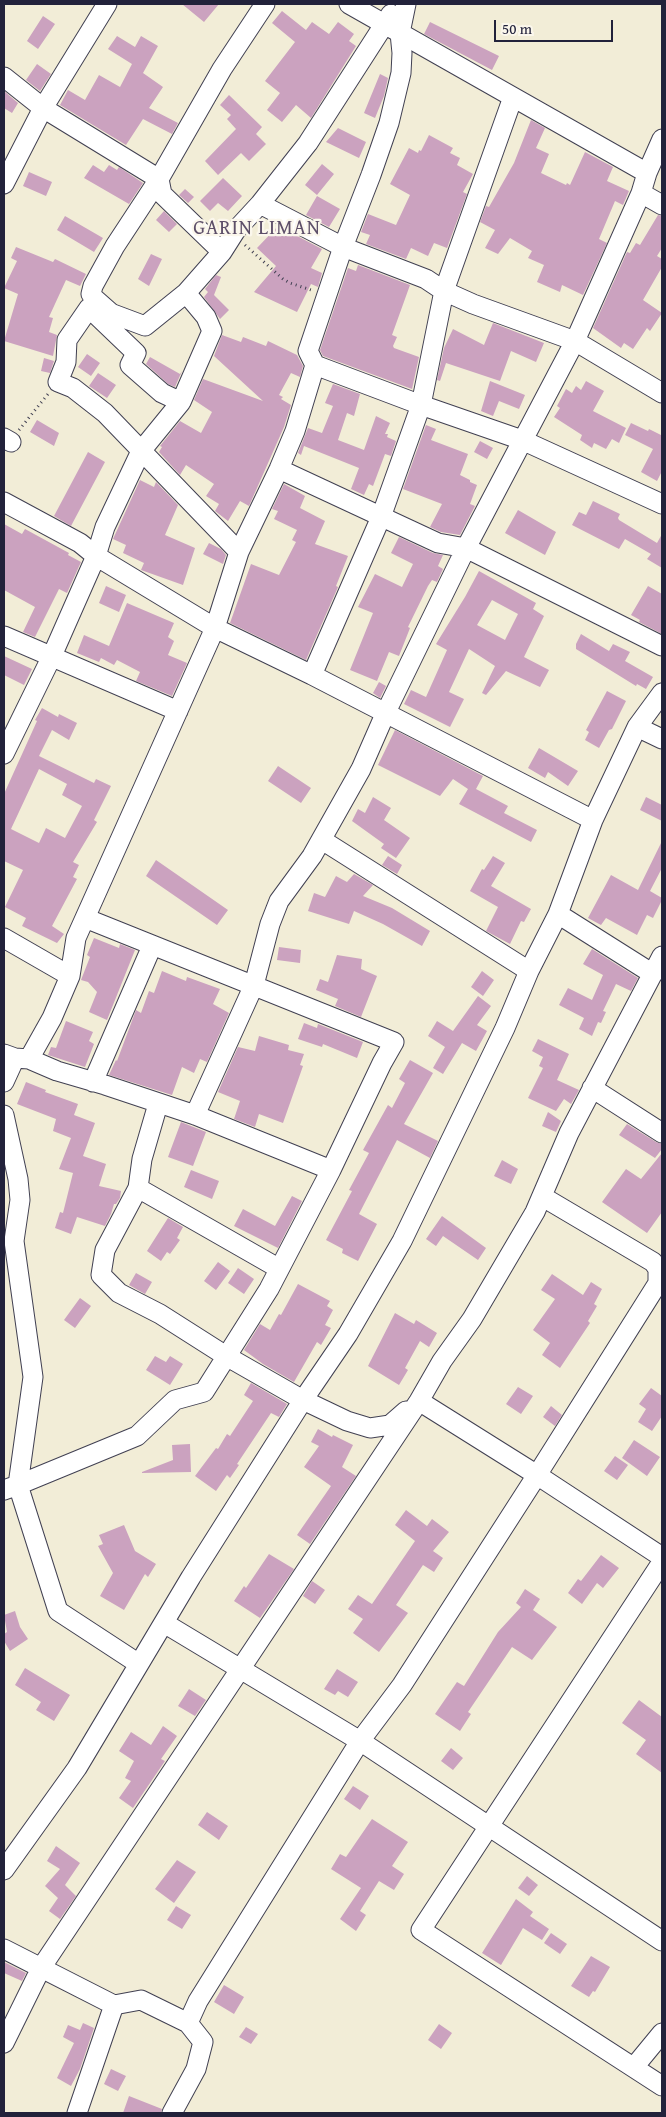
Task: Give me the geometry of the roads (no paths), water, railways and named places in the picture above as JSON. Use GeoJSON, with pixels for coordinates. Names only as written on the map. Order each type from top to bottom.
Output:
{"type":"FeatureCollection","features":[{"type":"Feature","properties":{"kind":"street"},"geometry":{"type":"LineString","coordinates":[[4,184],[43,108],[107,4]]}},
{"type":"Feature","properties":{"kind":"street"},"geometry":{"type":"LineString","coordinates":[[113,314],[94,298],[92,294],[93,286],[115,246],[159,179],[222,69],[265,4]]}},
{"type":"Feature","properties":{"kind":"street"},"geometry":{"type":"LineString","coordinates":[[349,4],[647,173]]}},
{"type":"Feature","properties":{"kind":"street"},"geometry":{"type":"LineString","coordinates":[[4,1082],[16,1057],[52,1018],[70,976],[76,938],[215,628],[239,552],[295,431],[314,364],[308,351],[326,294],[371,175],[388,123],[401,73],[402,53],[392,29],[396,4]]}},
{"type":"Feature","properties":{"kind":"street"},"geometry":{"type":"LineString","coordinates":[[89,308],[113,314],[145,326],[186,293],[222,252],[236,230],[260,204],[308,143],[392,29],[406,4]]}},
{"type":"Feature","properties":{"kind":"street"},"geometry":{"type":"LineString","coordinates":[[4,78],[43,108],[159,179],[162,194],[222,252]]}},
{"type":"Feature","properties":{"kind":"street"},"geometry":{"type":"LineString","coordinates":[[312,675],[381,517],[421,405],[444,291],[513,97]]}},
{"type":"Feature","properties":{"kind":"street"},"geometry":{"type":"LineString","coordinates":[[195,1116],[254,985],[270,924],[279,901],[322,840],[361,769],[386,712],[466,548],[575,341],[641,193],[647,173],[662,139]]}},
{"type":"Feature","properties":{"kind":"street"},"geometry":{"type":"LineString","coordinates":[[641,193],[662,205]]}},
{"type":"Feature","properties":{"kind":"street"},"geometry":{"type":"LineString","coordinates":[[260,204],[343,247],[426,279],[444,291],[473,304],[575,341],[662,393]]}},
{"type":"Feature","properties":{"kind":"street"},"geometry":{"type":"LineString","coordinates":[[4,754],[51,658],[96,556],[105,527],[141,451],[181,402],[212,331],[206,317],[186,293]]}},
{"type":"Feature","properties":{"kind":"street"},"geometry":{"type":"LineString","coordinates":[[89,308],[136,353],[130,365],[162,393],[181,402]]}},
{"type":"Feature","properties":{"kind":"street"},"geometry":{"type":"LineString","coordinates":[[89,308],[67,340],[66,362],[58,382],[73,388],[105,413],[239,552]]}},
{"type":"Feature","properties":{"kind":"street"},"geometry":{"type":"LineString","coordinates":[[314,364],[421,405],[522,440],[662,504]]}},
{"type":"Feature","properties":{"kind":"street"},"geometry":{"type":"LineString","coordinates":[[279,469],[438,544],[466,548],[662,646]]}},
{"type":"Feature","properties":{"kind":"street"},"geometry":{"type":"LineString","coordinates":[[4,502],[80,543],[96,556],[215,628],[386,712],[593,820]]}},
{"type":"Feature","properties":{"kind":"street"},"geometry":{"type":"LineString","coordinates":[[4,636],[51,658],[178,711]]}},
{"type":"Feature","properties":{"kind":"street"},"geometry":{"type":"LineString","coordinates":[[4,1870],[77,1768],[164,1623],[303,1400],[348,1334],[402,1242],[505,1028],[529,970],[558,914],[593,820],[637,727],[662,693]]}},
{"type":"Feature","properties":{"kind":"street"},"geometry":{"type":"LineString","coordinates":[[637,727],[662,739]]}},
{"type":"Feature","properties":{"kind":"street"},"geometry":{"type":"LineString","coordinates":[[322,840],[529,970]]}},
{"type":"Feature","properties":{"kind":"street"},"geometry":{"type":"LineString","coordinates":[[558,914],[653,974]]}},
{"type":"Feature","properties":{"kind":"street"},"geometry":{"type":"LineString","coordinates":[[11,1488],[137,1436],[175,1400],[204,1392],[269,1289],[278,1268],[331,1170],[394,1042],[85,918]]}},
{"type":"Feature","properties":{"kind":"street"},"geometry":{"type":"LineString","coordinates":[[4,938],[70,976]]}},
{"type":"Feature","properties":{"kind":"street"},"geometry":{"type":"LineString","coordinates":[[93,1082],[152,946]]}},
{"type":"Feature","properties":{"kind":"street"},"geometry":{"type":"LineString","coordinates":[[4,2043],[42,1968],[419,1401],[442,1361],[472,1319],[543,1197],[569,1133],[662,956]]}},
{"type":"Feature","properties":{"kind":"street"},"geometry":{"type":"LineString","coordinates":[[16,1057],[195,1116],[331,1170]]}},
{"type":"Feature","properties":{"kind":"street"},"geometry":{"type":"LineString","coordinates":[[592,1088],[662,1133]]}},
{"type":"Feature","properties":{"kind":"street"},"geometry":{"type":"LineString","coordinates":[[158,1104],[142,1159],[138,1188],[105,1250],[101,1275],[119,1293],[160,1314],[226,1356],[303,1400],[347,1421],[370,1428],[390,1425],[419,1401]]}},
{"type":"Feature","properties":{"kind":"street"},"geometry":{"type":"LineString","coordinates":[[4,1115],[18,1179],[20,1200],[14,1241],[33,1377],[11,1488],[58,1611],[139,1664]]}},
{"type":"Feature","properties":{"kind":"street"},"geometry":{"type":"LineString","coordinates":[[138,1188],[278,1268]]}},
{"type":"Feature","properties":{"kind":"street"},"geometry":{"type":"LineString","coordinates":[[188,2023],[198,2001],[360,1742],[402,1685],[537,1476],[658,1283],[658,1269],[653,1262],[543,1197]]}},
{"type":"Feature","properties":{"kind":"street"},"geometry":{"type":"LineString","coordinates":[[419,1401],[662,1557]]}},
{"type":"Feature","properties":{"kind":"street"},"geometry":{"type":"LineString","coordinates":[[662,1562],[421,1930],[662,2086]]}},
{"type":"Feature","properties":{"kind":"street"},"geometry":{"type":"LineString","coordinates":[[164,1623],[360,1742],[662,1941]]}},
{"type":"Feature","properties":{"kind":"street"},"geometry":{"type":"LineString","coordinates":[[4,1949],[114,2005],[141,2000],[188,2023],[203,2042],[196,2069],[172,2113]]}},
{"type":"Feature","properties":{"kind":"street"},"geometry":{"type":"LineString","coordinates":[[76,2113],[114,2005]]}},
{"type":"Feature","properties":{"kind":"street"},"geometry":{"type":"LineString","coordinates":[[634,2067],[662,2033]]}},
{"type":"Feature","properties":{"kind":"district","name":"GARIN LIMAN"},"geometry":{"type":"Point","coordinates":[257,229]}}]}
